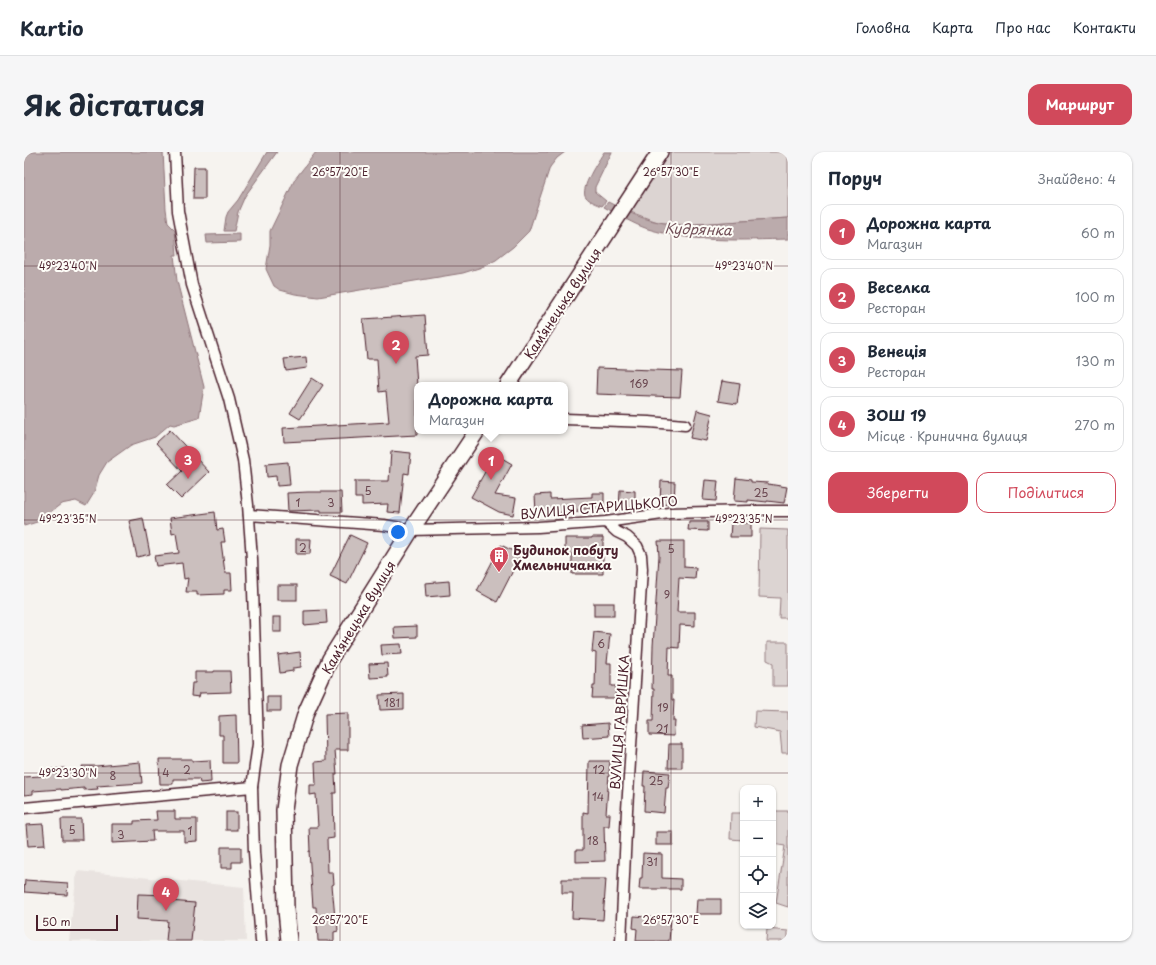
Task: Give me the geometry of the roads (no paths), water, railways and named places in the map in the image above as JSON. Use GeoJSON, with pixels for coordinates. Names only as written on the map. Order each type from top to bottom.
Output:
{"type":"FeatureCollection","features":[{"type":"Feature","properties":{"kind":"main road","name":"Камʼянецька вулиця"},"geometry":{"type":"LineString","coordinates":[[510,382],[660,152]]}},
{"type":"Feature","properties":{"kind":"main road","name":"Камʼянецька вулиця"},"geometry":{"type":"LineString","coordinates":[[289,941],[286,910],[284,810],[290,765],[306,712],[330,659],[411,530],[476,434]]}},
{"type":"Feature","properties":{"kind":"street"},"geometry":{"type":"LineString","coordinates":[[175,152],[178,211],[192,285],[229,399],[243,460],[249,515],[252,559],[258,744],[252,787],[254,852],[261,941]]}},
{"type":"Feature","properties":{"kind":"street"},"geometry":{"type":"LineString","coordinates":[[568,419],[685,425]]}},
{"type":"Feature","properties":{"kind":"street","name":"ВУЛИЦЯ СТАРИЦЬКОГО"},"geometry":{"type":"LineString","coordinates":[[249,515],[384,525],[411,530],[538,527],[606,522],[669,513],[788,511]]}},
{"type":"Feature","properties":{"kind":"street","name":"ВУЛИЦЯ ГАВРИШКА"},"geometry":{"type":"LineString","coordinates":[[606,522],[637,546],[641,555],[621,941]]}},
{"type":"Feature","properties":{"kind":"street"},"geometry":{"type":"LineString","coordinates":[[24,808],[252,787]]}},
{"type":"Feature","properties":{"kind":"water"},"geometry":{"type":"Polygon","coordinates":[[[24,152],[163,152],[168,223],[175,230],[177,255],[174,255],[177,281],[204,387],[199,418],[174,425],[170,424],[155,437],[131,445],[107,462],[99,475],[94,493],[86,506],[76,501],[61,504],[37,522],[24,526],[24,152]]]}},
{"type":"Feature","properties":{"kind":"water"},"geometry":{"type":"Polygon","coordinates":[[[267,152],[277,152],[245,196],[238,212],[234,231],[224,231],[228,212],[238,200],[267,152]]]}},
{"type":"Feature","properties":{"kind":"water"},"geometry":{"type":"Polygon","coordinates":[[[316,152],[565,152],[557,158],[550,167],[529,231],[513,247],[496,260],[482,267],[463,273],[318,297],[295,294],[280,290],[274,286],[266,269],[270,245],[270,231],[295,179],[316,152]]]}},
{"type":"Feature","properties":{"kind":"water"},"geometry":{"type":"Polygon","coordinates":[[[604,152],[612,152],[595,187],[595,192],[606,201],[602,206],[586,197],[585,188],[590,174],[604,152]]]}},
{"type":"Feature","properties":{"kind":"water","name":"Кудрянка"},"geometry":{"type":"Polygon","coordinates":[[[608,202],[646,219],[662,223],[681,225],[788,218],[788,239],[718,240],[683,237],[637,225],[604,207],[608,202]]]}},
{"type":"Feature","properties":{"kind":"water"},"geometry":{"type":"Polygon","coordinates":[[[240,234],[240,242],[207,243],[206,235],[240,234]]]}},
{"type":"Feature","properties":{"kind":"place","name":"Веселка"},"geometry":{"type":"Point","coordinates":[396,364]}},
{"type":"Feature","properties":{"kind":"place","name":"Венеція"},"geometry":{"type":"Point","coordinates":[188,479]}},
{"type":"Feature","properties":{"kind":"place","name":"Дорожна карта"},"geometry":{"type":"Point","coordinates":[491,480]}},
{"type":"Feature","properties":{"kind":"place","name":"Будинок побуту Хмельничанка"},"geometry":{"type":"Point","coordinates":[499,573]}},
{"type":"Feature","properties":{"kind":"place","name":"ЗОШ 19"},"geometry":{"type":"Point","coordinates":[166,911]}}]}
